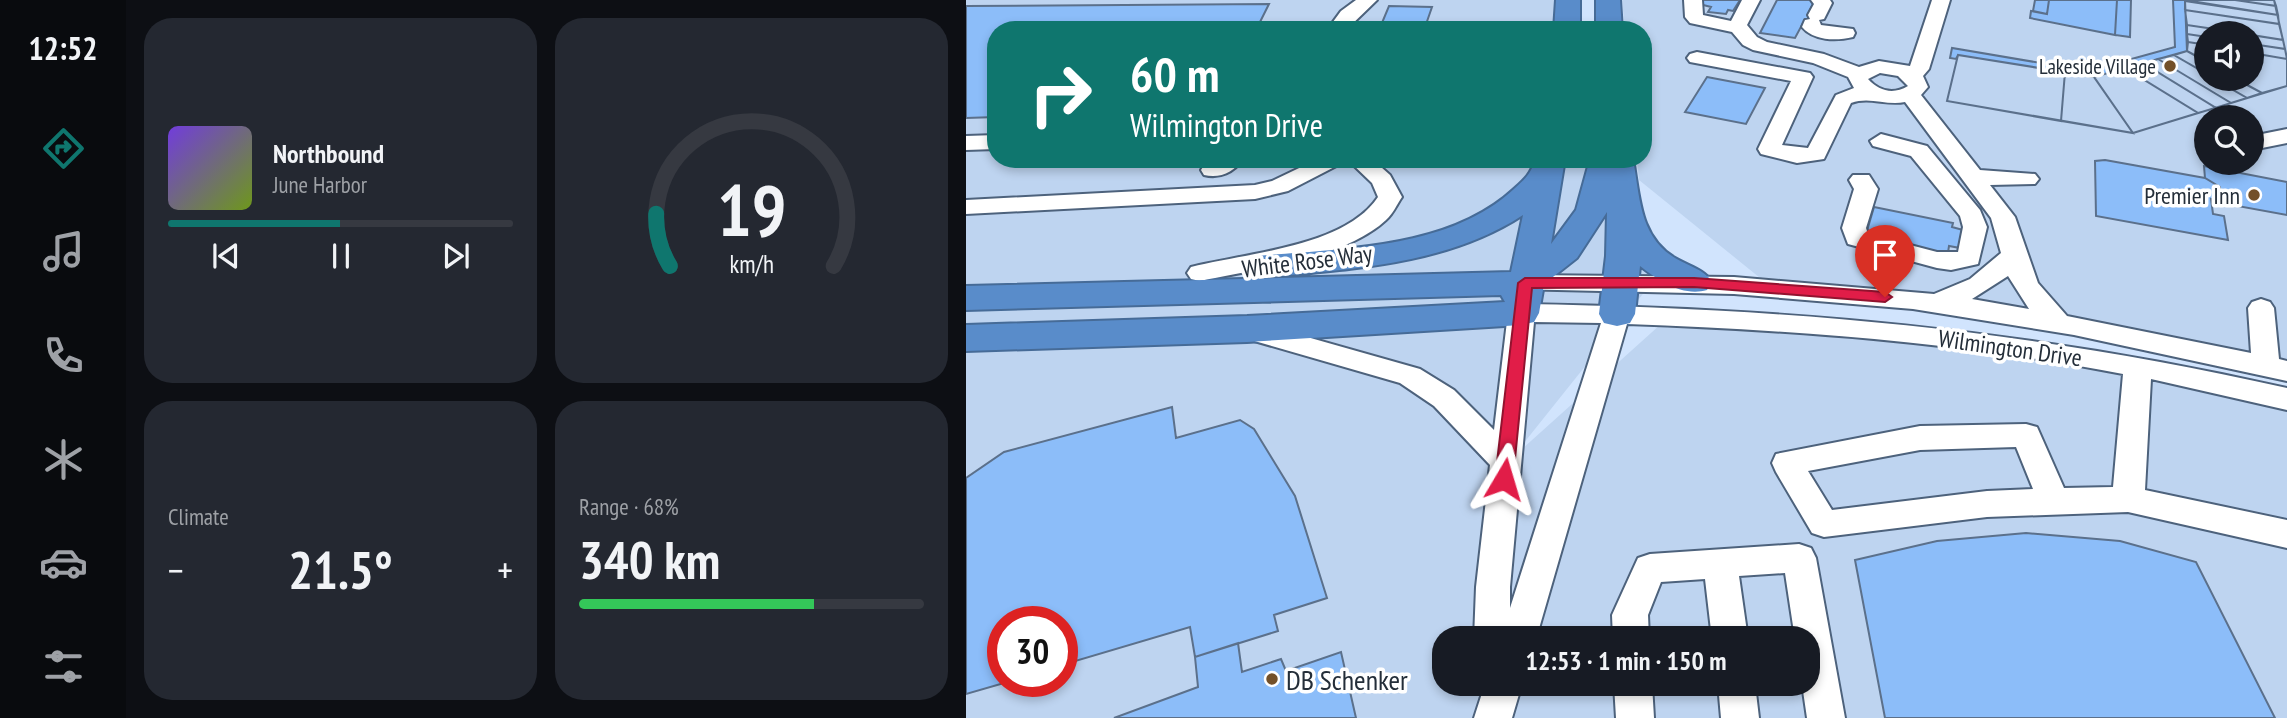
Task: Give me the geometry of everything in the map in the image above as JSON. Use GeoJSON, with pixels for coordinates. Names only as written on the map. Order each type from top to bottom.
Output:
{"type":"FeatureCollection","features":[{"type":"Feature","properties":{"kind":"highway"},"geometry":{"type":"LineString","coordinates":[[1567,21],[1568,0]]}},
{"type":"Feature","properties":{"kind":"highway"},"geometry":{"type":"LineString","coordinates":[[1608,0],[1609,21]]}},
{"type":"Feature","properties":{"kind":"highway","name":"White Rose Way"},"geometry":{"type":"LineString","coordinates":[[1048,296],[1200,273],[1364,256],[1422,245],[1473,229],[1510,209],[1547,168]]}},
{"type":"Feature","properties":{"kind":"highway","name":"White Rose Way"},"geometry":{"type":"LineString","coordinates":[[966,298],[1523,298],[1548,168]]}},
{"type":"Feature","properties":{"kind":"highway"},"geometry":{"type":"LineString","coordinates":[[966,338],[1247,329],[1445,318],[1523,298],[1565,250],[1592,210],[1603,168]]}},
{"type":"Feature","properties":{"kind":"highway"},"geometry":{"type":"LineString","coordinates":[[1619,168],[1630,230],[1653,261],[1694,282]]}},
{"type":"Feature","properties":{"kind":"highway"},"geometry":{"type":"LineString","coordinates":[[1620,298],[1626,211]]}},
{"type":"Feature","properties":{"kind":"street"},"geometry":{"type":"LineString","coordinates":[[1343,21],[1368,0]]}},
{"type":"Feature","properties":{"kind":"street"},"geometry":{"type":"LineString","coordinates":[[1693,0],[1694,17],[1697,19],[1738,28],[1746,39],[1762,46],[1817,58],[1890,97],[1911,85],[1919,69],[1941,0]]}},
{"type":"Feature","properties":{"kind":"street"},"geometry":{"type":"LineString","coordinates":[[1738,28],[1752,0]]}},
{"type":"Feature","properties":{"kind":"street"},"geometry":{"type":"LineString","coordinates":[[1762,46],[1751,35],[1771,0]]}},
{"type":"Feature","properties":{"kind":"street"},"geometry":{"type":"LineString","coordinates":[[1816,13],[1811,27],[1818,32],[1837,35],[1846,33]]}},
{"type":"Feature","properties":{"kind":"street"},"geometry":{"type":"LineString","coordinates":[[1697,58],[1803,77],[1769,149],[1797,156],[1811,156],[1818,151],[1843,99],[1879,67],[1898,69],[2003,217],[2023,284],[2037,303],[2062,326]]}},
{"type":"Feature","properties":{"kind":"street"},"geometry":{"type":"LineString","coordinates":[[2264,141],[2287,136]]}},
{"type":"Feature","properties":{"kind":"street"},"geometry":{"type":"LineString","coordinates":[[1861,180],[1866,189],[1854,228],[1857,239],[1937,260],[1969,258],[1974,221],[1936,171],[1912,148],[1881,141]]}},
{"type":"Feature","properties":{"kind":"street"},"geometry":{"type":"LineString","coordinates":[[966,143],[987,142]]}},
{"type":"Feature","properties":{"kind":"street"},"geometry":{"type":"LineString","coordinates":[[966,208],[1255,192],[1280,186],[1318,168]]}},
{"type":"Feature","properties":{"kind":"street"},"geometry":{"type":"LineString","coordinates":[[1200,273],[1345,238],[1386,209],[1390,197],[1382,180],[1368,168]]}},
{"type":"Feature","properties":{"kind":"street"},"geometry":{"type":"LineString","coordinates":[[1973,177],[2027,178]]}},
{"type":"Feature","properties":{"kind":"street"},"geometry":{"type":"LineString","coordinates":[[1930,304],[1968,293],[1983,284],[2014,254]]}},
{"type":"Feature","properties":{"kind":"street","name":"Wilmington Drive"},"geometry":{"type":"LineString","coordinates":[[1620,298],[1694,282],[1849,293],[2062,326],[2276,369]]}},
{"type":"Feature","properties":{"kind":"street"},"geometry":{"type":"LineString","coordinates":[[1492,626],[1493,587],[1523,298]]}},
{"type":"Feature","properties":{"kind":"street","name":"Wilmington Drive"},"geometry":{"type":"LineString","coordinates":[[1523,298],[1620,298],[1985,343],[2138,368],[2287,399]]}},
{"type":"Feature","properties":{"kind":"street"},"geometry":{"type":"LineString","coordinates":[[1521,626],[1620,298]]}},
{"type":"Feature","properties":{"kind":"street"},"geometry":{"type":"LineString","coordinates":[[2261,308],[2276,369]]}},
{"type":"Feature","properties":{"kind":"street"},"geometry":{"type":"LineString","coordinates":[[1247,329],[1409,376],[1444,398],[1507,463]]}},
{"type":"Feature","properties":{"kind":"street"},"geometry":{"type":"LineString","coordinates":[[2128,499],[2138,368]]}},
{"type":"Feature","properties":{"kind":"street"},"geometry":{"type":"LineString","coordinates":[[1824,524],[1787,463],[1920,438],[2026,435],[2054,502]]}},
{"type":"Feature","properties":{"kind":"street"},"geometry":{"type":"LineString","coordinates":[[1826,718],[1800,558],[1824,524],[1987,504],[2128,499],[2287,534]]}},
{"type":"Feature","properties":{"kind":"street"},"geometry":{"type":"LineString","coordinates":[[1630,626],[1630,615],[1650,568],[1800,558]]}},
{"type":"Feature","properties":{"kind":"street"},"geometry":{"type":"LineString","coordinates":[[1720,563],[1728,626]]}},
{"type":"Feature","properties":{"kind":"street"},"geometry":{"type":"LineString","coordinates":[[1492,696],[1492,718]]}},
{"type":"Feature","properties":{"kind":"street"},"geometry":{"type":"LineString","coordinates":[[1492,718],[1500,696]]}},
{"type":"Feature","properties":{"kind":"street"},"geometry":{"type":"LineString","coordinates":[[1634,696],[1635,718]]}},
{"type":"Feature","properties":{"kind":"street"},"geometry":{"type":"LineString","coordinates":[[1737,696],[1740,718]]}},
{"type":"Feature","properties":{"kind":"shaded area"},"geometry":{"type":"Polygon","coordinates":[[[966,0],[1568,0],[1567,21],[987,21],[987,168],[1616,168],[1662,270],[1511,459],[1671,315],[1985,343],[2287,399],[2287,718],[966,718],[966,0]]]}},
{"type":"Feature","properties":{"kind":"shaded area"},"geometry":{"type":"Polygon","coordinates":[[[1622,0],[2287,0],[2287,371],[2177,347],[1770,286],[1639,180],[1638,168],[1652,168],[1652,21],[1624,21],[1622,0]]]}},
{"type":"Feature","properties":{"kind":"building"},"geometry":{"type":"Polygon","coordinates":[[[1702,0],[1740,0],[1733,11],[1728,10],[1726,14],[1708,12],[1711,7],[1699,4],[1702,0]]]}},
{"type":"Feature","properties":{"kind":"building"},"geometry":{"type":"Polygon","coordinates":[[[1777,0],[1815,0],[1808,14],[1822,16],[1818,25],[1803,23],[1795,38],[1760,33],[1777,0]]]}},
{"type":"Feature","properties":{"kind":"building"},"geometry":{"type":"Polygon","coordinates":[[[2035,0],[2049,0],[2047,14],[2033,11],[2035,0]]]}},
{"type":"Feature","properties":{"kind":"building","name":"Lakeside Village"},"geometry":{"type":"Polygon","coordinates":[[[2049,0],[2117,0],[2115,35],[2030,18],[2031,11],[2047,14],[2049,0]]]}},
{"type":"Feature","properties":{"kind":"building"},"geometry":{"type":"Polygon","coordinates":[[[2117,0],[2131,0],[2130,37],[2115,35],[2117,0]]]}},
{"type":"Feature","properties":{"kind":"building"},"geometry":{"type":"Polygon","coordinates":[[[2173,0],[2185,0],[2187,51],[2094,77],[1958,55],[1956,59],[1950,58],[1952,48],[2088,71],[2175,47],[2173,0]]]}},
{"type":"Feature","properties":{"kind":"building","name":"Lakeside Village"},"geometry":{"type":"Polygon","coordinates":[[[2185,0],[2274,0],[2287,58],[2287,86],[2225,105],[2194,105],[2194,114],[2133,133],[1947,101],[1958,55],[2094,77],[2187,51],[2185,0]]]}},
{"type":"Feature","properties":{"kind":"building"},"geometry":{"type":"Polygon","coordinates":[[[2185,0],[2235,0],[2276,6],[2278,15],[2185,0]]]}},
{"type":"Feature","properties":{"kind":"building"},"geometry":{"type":"Polygon","coordinates":[[[2235,0],[2274,0],[2276,6],[2235,0]]]}},
{"type":"Feature","properties":{"kind":"building"},"geometry":{"type":"Polygon","coordinates":[[[2185,1],[2278,15],[2279,24],[2264,21],[2185,10],[2185,1]]]}},
{"type":"Feature","properties":{"kind":"building"},"geometry":{"type":"Polygon","coordinates":[[[1269,4],[1260,21],[987,21],[987,117],[966,118],[966,6],[1269,4]]]}},
{"type":"Feature","properties":{"kind":"building"},"geometry":{"type":"Polygon","coordinates":[[[1389,6],[1432,7],[1427,21],[1383,21],[1389,6]]]}},
{"type":"Feature","properties":{"kind":"building"},"geometry":{"type":"Polygon","coordinates":[[[2185,10],[2259,21],[2194,21],[2194,26],[2187,25],[2185,10]]]}},
{"type":"Feature","properties":{"kind":"building"},"geometry":{"type":"Polygon","coordinates":[[[2264,22],[2279,24],[2283,40],[2264,37],[2264,22]]]}},
{"type":"Feature","properties":{"kind":"building"},"geometry":{"type":"Polygon","coordinates":[[[2187,25],[2194,26],[2194,35],[2187,34],[2187,25]]]}},
{"type":"Feature","properties":{"kind":"building"},"geometry":{"type":"Polygon","coordinates":[[[2187,34],[2194,35],[2194,43],[2188,42],[2187,34]]]}},
{"type":"Feature","properties":{"kind":"building"},"geometry":{"type":"Polygon","coordinates":[[[2264,37],[2283,40],[2285,49],[2264,46],[2264,37]]]}},
{"type":"Feature","properties":{"kind":"building"},"geometry":{"type":"Polygon","coordinates":[[[2188,42],[2194,43],[2194,55],[2187,51],[2188,42]]]}},
{"type":"Feature","properties":{"kind":"building"},"geometry":{"type":"Polygon","coordinates":[[[2264,46],[2285,49],[2287,59],[2264,55],[2264,46]]]}},
{"type":"Feature","properties":{"kind":"building"},"geometry":{"type":"Polygon","coordinates":[[[2187,51],[2194,55],[2194,67],[2174,55],[2187,51]]]}},
{"type":"Feature","properties":{"kind":"building"},"geometry":{"type":"Polygon","coordinates":[[[1958,55],[2065,72],[2061,121],[1947,101],[1958,55]]]}},
{"type":"Feature","properties":{"kind":"building"},"geometry":{"type":"Polygon","coordinates":[[[2174,55],[2194,67],[2194,81],[2158,59],[2174,55]]]}},
{"type":"Feature","properties":{"kind":"building"},"geometry":{"type":"Polygon","coordinates":[[[2264,55],[2287,59],[2287,86],[2262,93],[2258,91],[2264,91],[2264,55]]]}},
{"type":"Feature","properties":{"kind":"building"},"geometry":{"type":"Polygon","coordinates":[[[2158,59],[2194,81],[2194,91],[2211,91],[2231,103],[2211,105],[2143,63],[2158,59]]]}},
{"type":"Feature","properties":{"kind":"building"},"geometry":{"type":"Polygon","coordinates":[[[2143,63],[2211,105],[2194,105],[2194,111],[2125,68],[2143,63]]]}},
{"type":"Feature","properties":{"kind":"building"},"geometry":{"type":"Polygon","coordinates":[[[2125,68],[2194,111],[2194,114],[2133,133],[2094,77],[2125,68]]]}},
{"type":"Feature","properties":{"kind":"building"},"geometry":{"type":"Polygon","coordinates":[[[2065,72],[2094,77],[2133,133],[2061,121],[2065,72]]]}},
{"type":"Feature","properties":{"kind":"building"},"geometry":{"type":"Polygon","coordinates":[[[1707,77],[1765,88],[1746,124],[1685,112],[1707,77]]]}},
{"type":"Feature","properties":{"kind":"building"},"geometry":{"type":"Polygon","coordinates":[[[2211,91],[2235,91],[2247,98],[2231,103],[2211,91]]]}},
{"type":"Feature","properties":{"kind":"building"},"geometry":{"type":"Polygon","coordinates":[[[2235,91],[2262,93],[2247,98],[2235,91]]]}},
{"type":"Feature","properties":{"kind":"building"},"geometry":{"type":"Polygon","coordinates":[[[2105,160],[2205,178],[2220,187],[2221,203],[2211,199],[2213,214],[2224,216],[2228,240],[2096,216],[2095,161],[2105,160]]]}},
{"type":"Feature","properties":{"kind":"building","name":"Premier Inn"},"geometry":{"type":"Polygon","coordinates":[[[2205,175],[2251,175],[2287,182],[2287,215],[2221,203],[2220,187],[2205,178],[2205,175]]]}},
{"type":"Feature","properties":{"kind":"building"},"geometry":{"type":"Polygon","coordinates":[[[1874,207],[1953,223],[1952,227],[1963,230],[1960,248],[1949,246],[1947,259],[1864,241],[1874,207]]]}},
{"type":"Feature","properties":{"kind":"building"},"geometry":{"type":"Polygon","coordinates":[[[1172,407],[1176,438],[1240,420],[1254,429],[1295,496],[1327,598],[1274,615],[1278,631],[1195,657],[1190,627],[1078,660],[1078,606],[987,606],[987,688],[966,694],[966,478],[1004,452],[1172,407]]]}},
{"type":"Feature","properties":{"kind":"building"},"geometry":{"type":"Polygon","coordinates":[[[2026,533],[2120,541],[2196,562],[2275,718],[1885,718],[1855,560],[1937,541],[2026,533]]]}},
{"type":"Feature","properties":{"kind":"building","name":"DB Schenker"},"geometry":{"type":"Polygon","coordinates":[[[1238,643],[1242,672],[1281,659],[1286,671],[1341,652],[1356,718],[1114,718],[1198,687],[1195,657],[1238,643]]]}},
{"type":"Feature","properties":{"kind":"place","name":"Lakeside Village"},"geometry":{"type":"Point","coordinates":[2170,66]}},
{"type":"Feature","properties":{"kind":"place","name":"Premier Inn"},"geometry":{"type":"Point","coordinates":[2254,195]}},
{"type":"Feature","properties":{"kind":"place","name":"DB Schenker"},"geometry":{"type":"Point","coordinates":[1272,679]}},
{"type":"Feature","properties":{"kind":"route"},"geometry":{"type":"LineString","coordinates":[[1504,479],[1525,283],[1694,282],[1885,297]]}}]}
